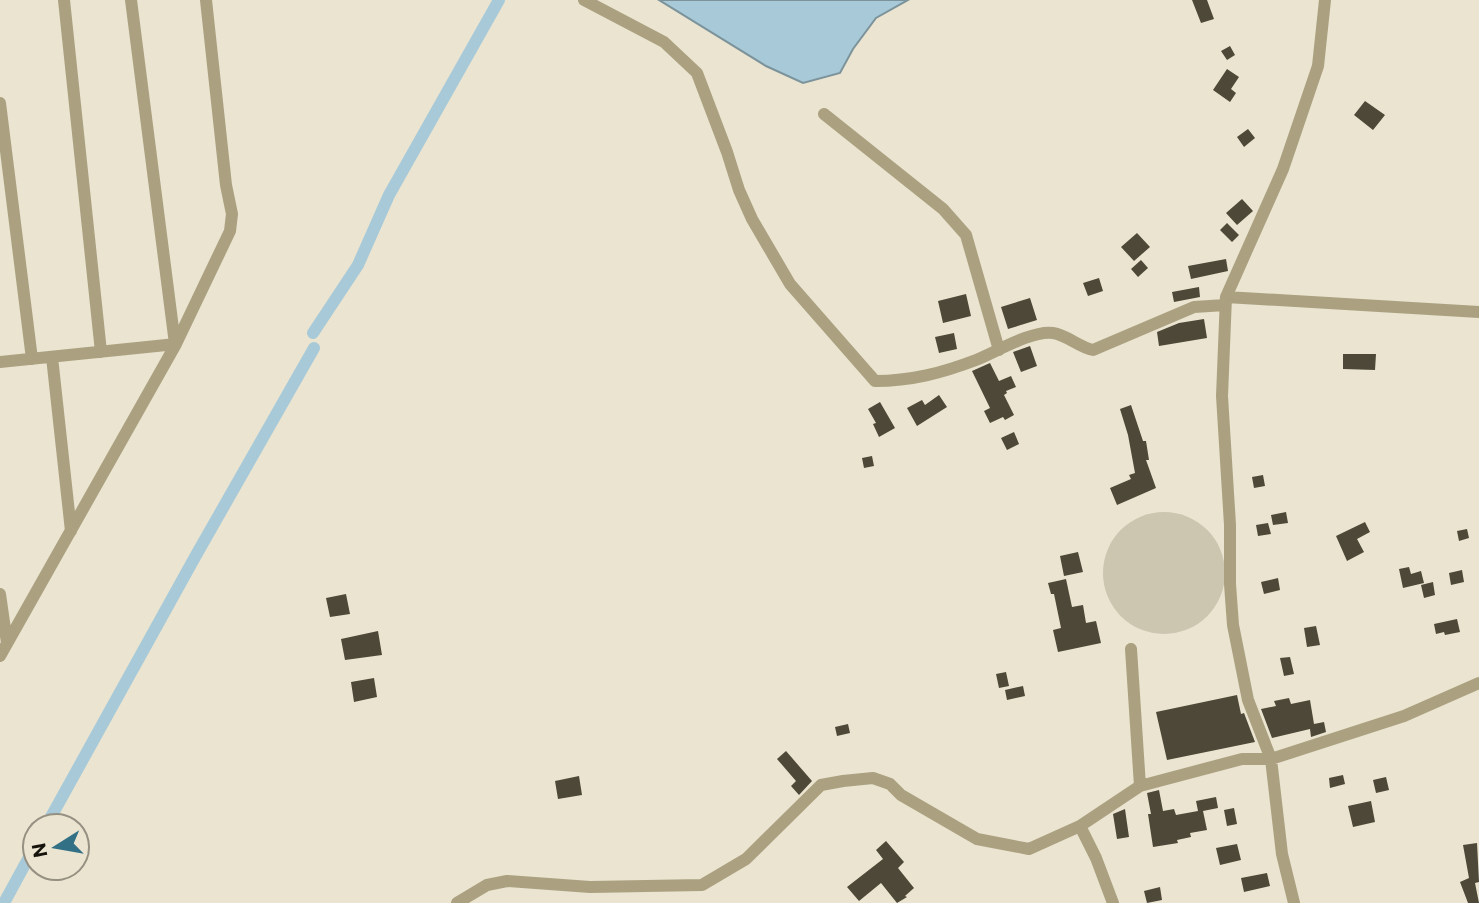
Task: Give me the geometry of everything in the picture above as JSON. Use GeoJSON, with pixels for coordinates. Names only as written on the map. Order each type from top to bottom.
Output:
{"type":"FeatureCollection","features":[{"type":"Feature","properties":{"kind":"street"},"geometry":{"type":"LineString","coordinates":[[64,0],[101,352]]}},
{"type":"Feature","properties":{"kind":"street"},"geometry":{"type":"LineString","coordinates":[[131,0],[176,344]]}},
{"type":"Feature","properties":{"kind":"street"},"geometry":{"type":"LineString","coordinates":[[0,656],[176,344],[230,231],[232,214],[226,185],[206,0]]}},
{"type":"Feature","properties":{"kind":"street"},"geometry":{"type":"LineString","coordinates":[[584,0],[664,42],[697,73],[739,190],[771,252],[790,284],[875,381],[923,377],[1033,336],[1052,333],[1093,350],[1194,307],[1224,305],[1283,169],[1318,65],[1325,0]]}},
{"type":"Feature","properties":{"kind":"street"},"geometry":{"type":"LineString","coordinates":[[0,103],[32,359]]}},
{"type":"Feature","properties":{"kind":"street"},"geometry":{"type":"LineString","coordinates":[[824,114],[943,209],[966,235],[999,350]]}},
{"type":"Feature","properties":{"kind":"street"},"geometry":{"type":"LineString","coordinates":[[1226,297],[1479,312]]}},
{"type":"Feature","properties":{"kind":"street"},"geometry":{"type":"LineString","coordinates":[[1226,297],[1222,396],[1233,625],[1248,701],[1271,759],[1282,854],[1294,903]]}},
{"type":"Feature","properties":{"kind":"street"},"geometry":{"type":"LineString","coordinates":[[0,362],[176,344]]}},
{"type":"Feature","properties":{"kind":"street"},"geometry":{"type":"LineString","coordinates":[[52,357],[71,531]]}},
{"type":"Feature","properties":{"kind":"street"},"geometry":{"type":"LineString","coordinates":[[0,594],[7,644]]}},
{"type":"Feature","properties":{"kind":"street"},"geometry":{"type":"LineString","coordinates":[[1131,649],[1140,786]]}},
{"type":"Feature","properties":{"kind":"street"},"geometry":{"type":"LineString","coordinates":[[457,903],[487,885],[507,881],[590,887],[702,885],[746,859],[821,785],[873,778],[890,784],[901,794],[977,839],[1029,849],[1080,826],[1140,786],[1242,759],[1271,759],[1404,716],[1479,684]]}},
{"type":"Feature","properties":{"kind":"street"},"geometry":{"type":"LineString","coordinates":[[1080,826],[1096,858],[1113,903]]}},
{"type":"Feature","properties":{"kind":"shaded area"},"geometry":{"type":"Polygon","coordinates":[[[1164,512],[1187,516],[1207,530],[1221,550],[1225,573],[1221,596],[1207,616],[1187,630],[1164,634],[1141,630],[1121,616],[1107,596],[1103,573],[1107,550],[1121,530],[1141,516],[1164,512]]]}},
{"type":"Feature","properties":{"kind":"water"},"geometry":{"type":"Polygon","coordinates":[[[659,0],[908,0],[876,18],[853,49],[840,73],[803,83],[766,66],[659,0]]]}},
{"type":"Feature","properties":{"kind":"building"},"geometry":{"type":"Polygon","coordinates":[[[1192,0],[1207,0],[1214,19],[1201,23],[1192,0]]]}},
{"type":"Feature","properties":{"kind":"building"},"geometry":{"type":"Polygon","coordinates":[[[1230,46],[1235,55],[1227,60],[1221,51],[1230,46]]]}},
{"type":"Feature","properties":{"kind":"building"},"geometry":{"type":"Polygon","coordinates":[[[1227,69],[1239,77],[1231,89],[1236,93],[1230,102],[1213,90],[1227,69]]]}},
{"type":"Feature","properties":{"kind":"building"},"geometry":{"type":"Polygon","coordinates":[[[1365,101],[1385,115],[1373,130],[1354,115],[1365,101]]]}},
{"type":"Feature","properties":{"kind":"building"},"geometry":{"type":"Polygon","coordinates":[[[1248,129],[1255,138],[1244,147],[1237,137],[1248,129]]]}},
{"type":"Feature","properties":{"kind":"building"},"geometry":{"type":"Polygon","coordinates":[[[1242,199],[1253,211],[1237,225],[1226,213],[1242,199]]]}},
{"type":"Feature","properties":{"kind":"building"},"geometry":{"type":"Polygon","coordinates":[[[1227,223],[1239,235],[1232,242],[1220,230],[1227,223]]]}},
{"type":"Feature","properties":{"kind":"building"},"geometry":{"type":"Polygon","coordinates":[[[1137,233],[1150,247],[1134,261],[1121,247],[1137,233]]]}},
{"type":"Feature","properties":{"kind":"building"},"geometry":{"type":"Polygon","coordinates":[[[1226,259],[1228,271],[1191,279],[1188,266],[1226,259]]]}},
{"type":"Feature","properties":{"kind":"building"},"geometry":{"type":"Polygon","coordinates":[[[1141,260],[1148,268],[1138,277],[1131,269],[1141,260]]]}},
{"type":"Feature","properties":{"kind":"building"},"geometry":{"type":"Polygon","coordinates":[[[1099,278],[1103,291],[1088,296],[1083,283],[1099,278]]]}},
{"type":"Feature","properties":{"kind":"building"},"geometry":{"type":"Polygon","coordinates":[[[1199,287],[1200,297],[1174,302],[1172,292],[1199,287]]]}},
{"type":"Feature","properties":{"kind":"building"},"geometry":{"type":"Polygon","coordinates":[[[966,294],[971,316],[943,323],[938,301],[966,294]]]}},
{"type":"Feature","properties":{"kind":"building"},"geometry":{"type":"Polygon","coordinates":[[[1030,298],[1037,320],[1008,329],[1001,307],[1030,298]]]}},
{"type":"Feature","properties":{"kind":"building"},"geometry":{"type":"Polygon","coordinates":[[[1204,319],[1207,338],[1159,346],[1157,332],[1179,323],[1204,319]]]}},
{"type":"Feature","properties":{"kind":"building"},"geometry":{"type":"Polygon","coordinates":[[[954,333],[957,349],[939,353],[935,337],[954,333]]]}},
{"type":"Feature","properties":{"kind":"building"},"geometry":{"type":"Polygon","coordinates":[[[1030,346],[1037,366],[1021,372],[1013,352],[1030,346]]]}},
{"type":"Feature","properties":{"kind":"building"},"geometry":{"type":"Polygon","coordinates":[[[1343,354],[1376,354],[1375,370],[1343,369],[1343,354]]]}},
{"type":"Feature","properties":{"kind":"building"},"geometry":{"type":"Polygon","coordinates":[[[990,363],[999,381],[1011,376],[1016,387],[1006,391],[1004,395],[1014,415],[990,423],[984,411],[990,408],[972,371],[990,363]]]}},
{"type":"Feature","properties":{"kind":"building"},"geometry":{"type":"Polygon","coordinates":[[[939,395],[947,407],[917,426],[907,408],[922,400],[925,405],[939,395]]]}},
{"type":"Feature","properties":{"kind":"building"},"geometry":{"type":"Polygon","coordinates":[[[880,402],[895,428],[879,437],[873,424],[876,423],[868,409],[880,402]]]}},
{"type":"Feature","properties":{"kind":"building"},"geometry":{"type":"Polygon","coordinates":[[[1131,405],[1143,441],[1146,441],[1149,460],[1146,460],[1156,488],[1117,505],[1110,488],[1131,479],[1129,475],[1135,473],[1120,409],[1131,405]]]}},
{"type":"Feature","properties":{"kind":"building"},"geometry":{"type":"Polygon","coordinates":[[[1014,432],[1019,444],[1007,450],[1001,438],[1014,432]]]}},
{"type":"Feature","properties":{"kind":"building"},"geometry":{"type":"Polygon","coordinates":[[[872,456],[874,466],[864,468],[862,458],[872,456]]]}},
{"type":"Feature","properties":{"kind":"building"},"geometry":{"type":"Polygon","coordinates":[[[1263,475],[1265,486],[1254,488],[1252,477],[1263,475]]]}},
{"type":"Feature","properties":{"kind":"building"},"geometry":{"type":"Polygon","coordinates":[[[1286,512],[1288,523],[1273,525],[1271,515],[1286,512]]]}},
{"type":"Feature","properties":{"kind":"building"},"geometry":{"type":"Polygon","coordinates":[[[1365,522],[1370,532],[1357,539],[1364,552],[1347,561],[1336,536],[1365,522]]]}},
{"type":"Feature","properties":{"kind":"building"},"geometry":{"type":"Polygon","coordinates":[[[1268,523],[1271,534],[1258,536],[1256,525],[1268,523]]]}},
{"type":"Feature","properties":{"kind":"building"},"geometry":{"type":"Polygon","coordinates":[[[1467,529],[1469,538],[1459,541],[1457,531],[1467,529]]]}},
{"type":"Feature","properties":{"kind":"building"},"geometry":{"type":"Polygon","coordinates":[[[1078,552],[1083,572],[1064,576],[1060,556],[1078,552]]]}},
{"type":"Feature","properties":{"kind":"building"},"geometry":{"type":"Polygon","coordinates":[[[1409,567],[1411,574],[1421,571],[1424,583],[1403,588],[1399,569],[1409,567]]]}},
{"type":"Feature","properties":{"kind":"building"},"geometry":{"type":"Polygon","coordinates":[[[1462,570],[1464,582],[1451,585],[1449,573],[1462,570]]]}},
{"type":"Feature","properties":{"kind":"building"},"geometry":{"type":"Polygon","coordinates":[[[1278,578],[1280,590],[1264,594],[1261,582],[1278,578]]]}},
{"type":"Feature","properties":{"kind":"building"},"geometry":{"type":"Polygon","coordinates":[[[1066,579],[1072,607],[1083,605],[1086,623],[1096,621],[1101,643],[1058,652],[1053,630],[1061,628],[1054,594],[1051,594],[1048,583],[1066,579]]]}},
{"type":"Feature","properties":{"kind":"building"},"geometry":{"type":"Polygon","coordinates":[[[1433,582],[1435,595],[1424,598],[1421,585],[1433,582]]]}},
{"type":"Feature","properties":{"kind":"building"},"geometry":{"type":"Polygon","coordinates":[[[346,594],[350,614],[330,617],[326,598],[346,594]]]}},
{"type":"Feature","properties":{"kind":"building"},"geometry":{"type":"Polygon","coordinates":[[[1457,619],[1460,632],[1436,634],[1434,624],[1457,619]]]}},
{"type":"Feature","properties":{"kind":"building"},"geometry":{"type":"Polygon","coordinates":[[[1316,626],[1320,645],[1307,647],[1304,628],[1316,626]]]}},
{"type":"Feature","properties":{"kind":"building"},"geometry":{"type":"Polygon","coordinates":[[[378,631],[382,655],[345,660],[341,639],[378,631]]]}},
{"type":"Feature","properties":{"kind":"building"},"geometry":{"type":"Polygon","coordinates":[[[1290,657],[1294,674],[1284,676],[1280,658],[1290,657]]]}},
{"type":"Feature","properties":{"kind":"building"},"geometry":{"type":"Polygon","coordinates":[[[1006,672],[1009,686],[999,688],[996,674],[1006,672]]]}},
{"type":"Feature","properties":{"kind":"building"},"geometry":{"type":"Polygon","coordinates":[[[374,678],[377,697],[354,702],[351,682],[374,678]]]}},
{"type":"Feature","properties":{"kind":"building"},"geometry":{"type":"Polygon","coordinates":[[[1023,686],[1025,696],[1007,700],[1005,690],[1023,686]]]}},
{"type":"Feature","properties":{"kind":"building"},"geometry":{"type":"Polygon","coordinates":[[[1237,695],[1241,714],[1244,713],[1255,742],[1167,760],[1156,712],[1237,695]]]}},
{"type":"Feature","properties":{"kind":"building"},"geometry":{"type":"Polygon","coordinates":[[[1289,698],[1291,704],[1310,700],[1314,724],[1324,722],[1326,732],[1311,737],[1310,729],[1272,738],[1261,709],[1276,706],[1274,701],[1289,698]]]}},
{"type":"Feature","properties":{"kind":"building"},"geometry":{"type":"Polygon","coordinates":[[[848,724],[850,733],[837,736],[835,727],[848,724]]]}},
{"type":"Feature","properties":{"kind":"building"},"geometry":{"type":"Polygon","coordinates":[[[786,751],[812,781],[799,795],[791,786],[796,781],[777,759],[786,751]]]}},
{"type":"Feature","properties":{"kind":"building"},"geometry":{"type":"Polygon","coordinates":[[[1343,775],[1345,784],[1330,788],[1329,778],[1343,775]]]}},
{"type":"Feature","properties":{"kind":"building"},"geometry":{"type":"Polygon","coordinates":[[[579,776],[582,795],[558,799],[555,781],[579,776]]]}},
{"type":"Feature","properties":{"kind":"building"},"geometry":{"type":"Polygon","coordinates":[[[1386,777],[1389,790],[1376,793],[1373,780],[1386,777]]]}},
{"type":"Feature","properties":{"kind":"building"},"geometry":{"type":"Polygon","coordinates":[[[1159,790],[1163,811],[1174,809],[1176,815],[1198,811],[1196,801],[1216,797],[1218,808],[1203,811],[1207,830],[1190,833],[1191,837],[1177,840],[1178,843],[1153,847],[1147,793],[1159,790]]]}},
{"type":"Feature","properties":{"kind":"building"},"geometry":{"type":"Polygon","coordinates":[[[1371,801],[1375,822],[1353,827],[1348,806],[1371,801]]]}},
{"type":"Feature","properties":{"kind":"building"},"geometry":{"type":"Polygon","coordinates":[[[1234,808],[1237,824],[1227,826],[1224,810],[1234,808]]]}},
{"type":"Feature","properties":{"kind":"building"},"geometry":{"type":"Polygon","coordinates":[[[1125,809],[1129,837],[1117,839],[1113,814],[1125,809]]]}},
{"type":"Feature","properties":{"kind":"building"},"geometry":{"type":"Polygon","coordinates":[[[886,841],[904,862],[898,868],[914,888],[905,896],[907,897],[897,903],[881,883],[859,901],[847,887],[883,859],[876,850],[886,841]]]}},
{"type":"Feature","properties":{"kind":"building"},"geometry":{"type":"Polygon","coordinates":[[[1477,843],[1479,882],[1475,883],[1479,903],[1468,903],[1460,882],[1469,878],[1463,845],[1477,843]]]}},
{"type":"Feature","properties":{"kind":"building"},"geometry":{"type":"Polygon","coordinates":[[[1237,844],[1241,860],[1220,865],[1216,848],[1237,844]]]}},
{"type":"Feature","properties":{"kind":"building"},"geometry":{"type":"Polygon","coordinates":[[[1267,873],[1270,886],[1244,892],[1241,878],[1267,873]]]}},
{"type":"Feature","properties":{"kind":"building"},"geometry":{"type":"Polygon","coordinates":[[[1160,887],[1162,900],[1147,903],[1144,891],[1160,887]]]}},
{"type":"Feature","properties":{"kind":"waterway"},"geometry":{"type":"LineString","coordinates":[[313,333],[358,265],[389,195],[499,0]]}},
{"type":"Feature","properties":{"kind":"waterway"},"geometry":{"type":"LineString","coordinates":[[54,812],[314,348]]}},
{"type":"Feature","properties":{"kind":"waterway"},"geometry":{"type":"LineString","coordinates":[[4,903],[21,872]]}}]}
